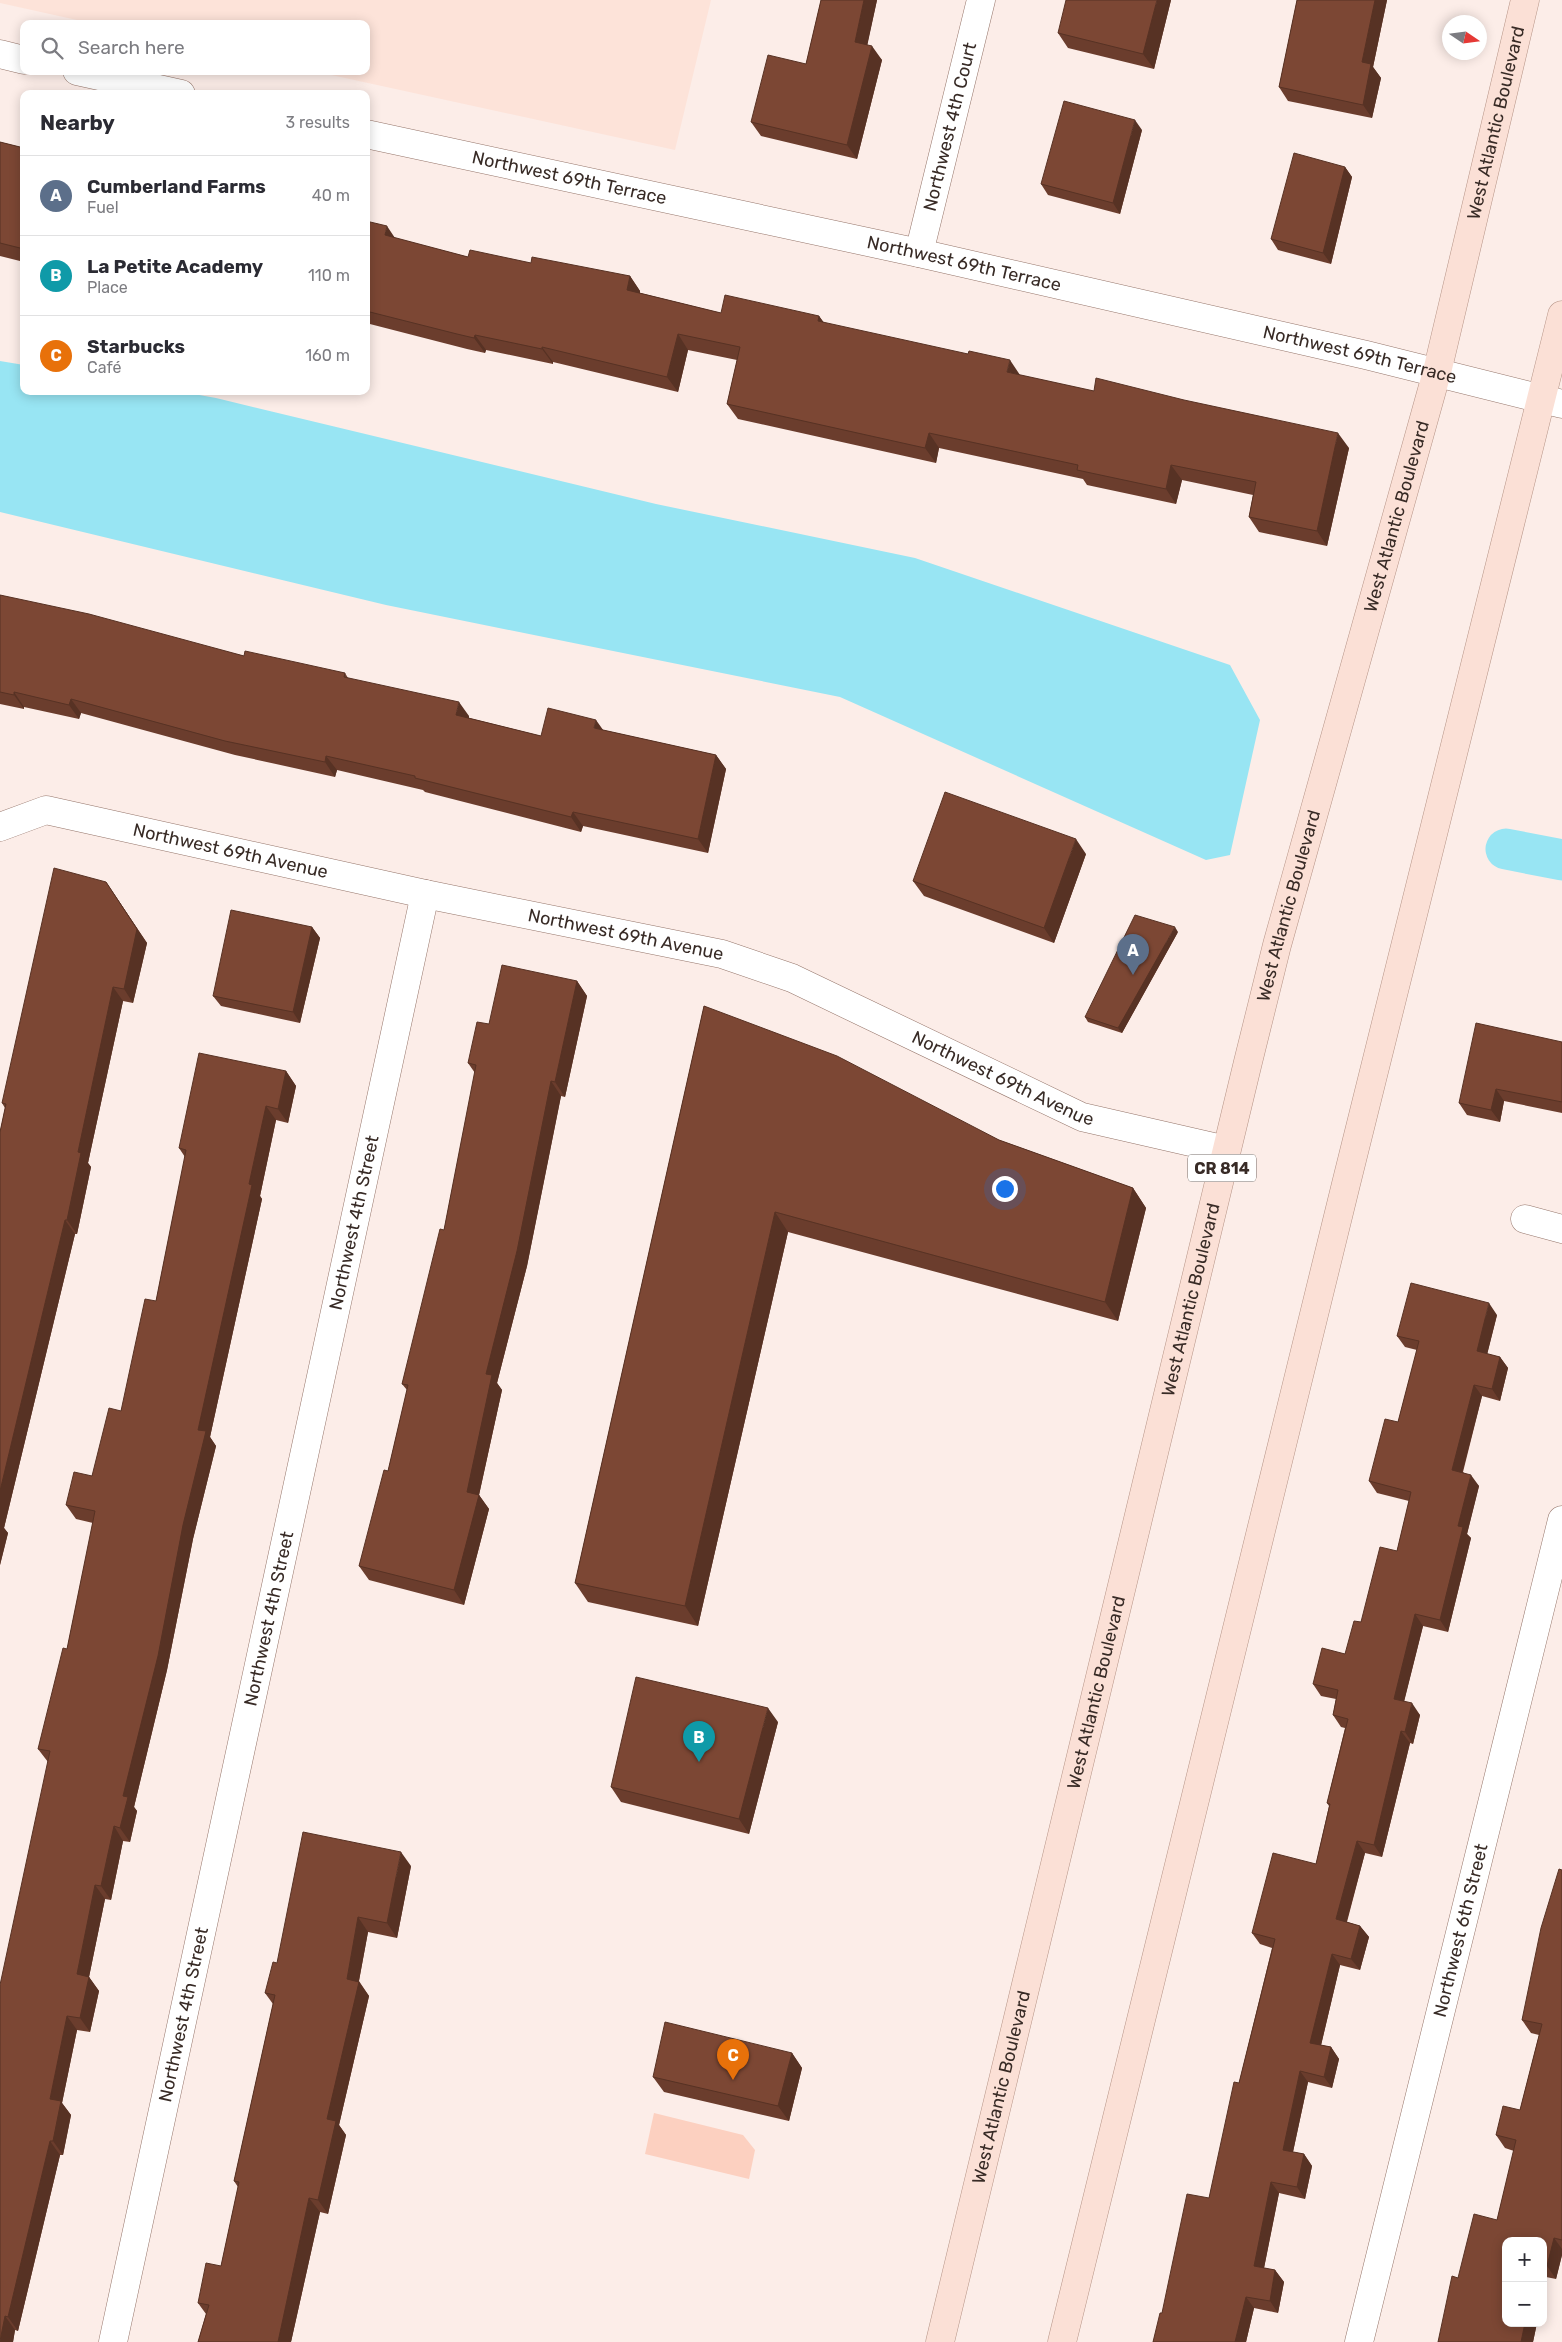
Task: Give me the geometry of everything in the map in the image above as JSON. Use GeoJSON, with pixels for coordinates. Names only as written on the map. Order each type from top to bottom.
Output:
{"type":"FeatureCollection","features":[{"type":"Feature","properties":{"kind":"main road","name":"West Atlantic Boulevard"},"geometry":{"type":"LineString","coordinates":[[940,2342],[1226,1150],[1277,945],[1437,372],[1525,0]]}},
{"type":"Feature","properties":{"kind":"main road"},"geometry":{"type":"LineString","coordinates":[[1062,2342],[1348,1174],[1552,401],[1562,315]]}},
{"type":"Feature","properties":{"kind":"street","name":"Northwest 4th Court"},"geometry":{"type":"LineString","coordinates":[[919,253],[981,0]]}},
{"type":"Feature","properties":{"kind":"street"},"geometry":{"type":"LineString","coordinates":[[0,54],[20,59]]}},
{"type":"Feature","properties":{"kind":"street"},"geometry":{"type":"LineString","coordinates":[[95,75],[163,90]]}},
{"type":"Feature","properties":{"kind":"street","name":"Northwest 69th Terrace"},"geometry":{"type":"LineString","coordinates":[[370,135],[919,253],[1437,372],[1552,401]]}},
{"type":"Feature","properties":{"kind":"street","name":"Northwest 69th Avenue"},"geometry":{"type":"LineString","coordinates":[[0,826],[46,810],[426,894],[722,954],[792,978],[1082,1117],[1226,1150]]}},
{"type":"Feature","properties":{"kind":"street","name":"Northwest 4th Street"},"geometry":{"type":"LineString","coordinates":[[113,2342],[426,894]]}},
{"type":"Feature","properties":{"kind":"street"},"geometry":{"type":"LineString","coordinates":[[1525,1219],[1562,1229]]}},
{"type":"Feature","properties":{"kind":"street","name":"Northwest 6th Street"},"geometry":{"type":"LineString","coordinates":[[1360,2342],[1562,1520]]}},
{"type":"Feature","properties":{"kind":"shaded area"},"geometry":{"type":"Polygon","coordinates":[[[0,0],[711,0],[675,150],[331,75],[370,75],[370,20],[77,20],[0,3],[0,0]]]}},
{"type":"Feature","properties":{"kind":"shaded area"},"geometry":{"type":"Polygon","coordinates":[[[654,2113],[743,2135],[755,2150],[749,2179],[645,2154],[654,2113]]]}},
{"type":"Feature","properties":{"kind":"water"},"geometry":{"type":"Polygon","coordinates":[[[0,361],[20,364],[20,395],[199,395],[216,398],[656,504],[915,558],[1230,665],[1260,720],[1230,855],[1206,860],[840,697],[386,605],[0,512],[0,361]]]}},
{"type":"Feature","properties":{"kind":"building"},"geometry":{"type":"Polygon","coordinates":[[[821,0],[864,0],[855,42],[872,46],[847,145],[751,122],[768,55],[806,64],[821,0]]]}},
{"type":"Feature","properties":{"kind":"building"},"geometry":{"type":"Polygon","coordinates":[[[1066,0],[1157,0],[1143,54],[1058,33],[1066,0]]]}},
{"type":"Feature","properties":{"kind":"building"},"geometry":{"type":"Polygon","coordinates":[[[1297,0],[1375,0],[1362,62],[1371,64],[1363,105],[1279,87],[1297,0]]]}},
{"type":"Feature","properties":{"kind":"building"},"geometry":{"type":"Polygon","coordinates":[[[1064,101],[1135,120],[1113,203],[1041,184],[1064,101]]]}},
{"type":"Feature","properties":{"kind":"building"},"geometry":{"type":"Polygon","coordinates":[[[0,142],[20,147],[20,248],[0,243],[0,142]]]}},
{"type":"Feature","properties":{"kind":"building"},"geometry":{"type":"Polygon","coordinates":[[[1294,153],[1345,167],[1323,253],[1271,239],[1294,153]]]}},
{"type":"Feature","properties":{"kind":"building"},"geometry":{"type":"Polygon","coordinates":[[[370,222],[387,226],[385,235],[468,257],[470,250],[531,263],[532,257],[630,276],[627,290],[721,313],[725,295],[819,316],[818,321],[968,354],[969,351],[1010,360],[1007,372],[1094,391],[1096,378],[1184,400],[1338,433],[1317,531],[1249,517],[1256,482],[1171,465],[1166,489],[1077,470],[1078,465],[929,433],[925,448],[727,404],[740,347],[678,334],[667,377],[542,347],[542,349],[475,335],[474,338],[370,312],[370,222]]]}},
{"type":"Feature","properties":{"kind":"building"},"geometry":{"type":"Polygon","coordinates":[[[0,595],[89,614],[244,656],[245,651],[345,673],[344,677],[459,702],[456,715],[541,736],[548,708],[596,720],[594,728],[716,755],[698,839],[573,812],[571,817],[415,778],[415,776],[326,756],[325,762],[225,741],[71,699],[69,705],[14,692],[14,695],[0,692],[0,595]]]}},
{"type":"Feature","properties":{"kind":"building"},"geometry":{"type":"Polygon","coordinates":[[[945,792],[1076,839],[1044,928],[913,881],[945,792]]]}},
{"type":"Feature","properties":{"kind":"building"},"geometry":{"type":"Polygon","coordinates":[[[54,868],[106,882],[137,929],[124,989],[113,987],[78,1152],[81,1153],[67,1220],[65,1220],[0,1491],[0,1132],[6,1104],[2,1103],[54,868]]]}},
{"type":"Feature","properties":{"kind":"building"},"geometry":{"type":"Polygon","coordinates":[[[231,910],[312,927],[293,1012],[213,996],[231,910]]]}},
{"type":"Feature","properties":{"kind":"building"},"geometry":{"type":"Polygon","coordinates":[[[1135,915],[1175,927],[1118,1028],[1085,1017],[1135,915]]]}},
{"type":"Feature","properties":{"kind":"building"},"geometry":{"type":"Polygon","coordinates":[[[502,965],[577,981],[555,1082],[551,1081],[517,1251],[486,1374],[492,1375],[467,1492],[479,1495],[454,1590],[359,1566],[384,1470],[388,1471],[408,1385],[402,1384],[440,1229],[444,1230],[476,1065],[468,1063],[477,1022],[489,1024],[502,965]]]}},
{"type":"Feature","properties":{"kind":"building"},"geometry":{"type":"Polygon","coordinates":[[[704,1006],[837,1056],[999,1140],[1133,1188],[1105,1302],[775,1212],[685,1606],[575,1583],[704,1006]]]}},
{"type":"Feature","properties":{"kind":"building"},"geometry":{"type":"Polygon","coordinates":[[[1476,1023],[1562,1042],[1562,1102],[1496,1089],[1491,1110],[1459,1103],[1476,1023]]]}},
{"type":"Feature","properties":{"kind":"building"},"geometry":{"type":"Polygon","coordinates":[[[199,1053],[286,1071],[278,1109],[266,1106],[249,1184],[252,1185],[198,1430],[206,1431],[183,1525],[158,1656],[123,1796],[128,1797],[120,1828],[114,1826],[101,1886],[95,1885],[77,1974],[89,1977],[80,2018],[67,2016],[50,2099],[61,2101],[53,2141],[50,2141],[8,2317],[5,2316],[0,2341],[0,1985],[50,1751],[38,1749],[63,1648],[67,1649],[95,1511],[66,1505],[74,1472],[92,1476],[109,1408],[121,1411],[145,1299],[156,1301],[186,1150],[179,1148],[199,1053]]]}},
{"type":"Feature","properties":{"kind":"building"},"geometry":{"type":"Polygon","coordinates":[[[1411,1283],[1489,1303],[1477,1351],[1500,1357],[1492,1389],[1474,1385],[1452,1470],[1471,1475],[1458,1526],[1463,1527],[1440,1620],[1415,1614],[1394,1699],[1412,1703],[1405,1732],[1401,1731],[1374,1845],[1357,1841],[1336,1919],[1360,1926],[1351,1959],[1332,1954],[1310,2043],[1331,2047],[1324,2077],[1300,2071],[1283,2150],[1304,2154],[1297,2187],[1271,2182],[1254,2266],[1275,2270],[1270,2301],[1246,2297],[1235,2342],[1153,2342],[1160,2313],[1162,2313],[1187,2194],[1209,2198],[1234,2082],[1239,2083],[1275,1939],[1252,1933],[1273,1853],[1316,1864],[1330,1804],[1327,1803],[1348,1719],[1333,1715],[1338,1690],[1313,1684],[1322,1648],[1345,1654],[1354,1621],[1361,1622],[1380,1547],[1397,1551],[1411,1492],[1369,1481],[1385,1419],[1398,1422],[1419,1341],[1397,1336],[1411,1283]]]}},
{"type":"Feature","properties":{"kind":"building"},"geometry":{"type":"Polygon","coordinates":[[[636,1677],[768,1708],[739,1819],[611,1787],[636,1677]]]}},
{"type":"Feature","properties":{"kind":"building"},"geometry":{"type":"Polygon","coordinates":[[[303,1832],[401,1852],[387,1923],[358,1917],[347,1979],[359,1982],[327,2119],[336,2121],[318,2200],[309,2198],[278,2342],[198,2342],[209,2305],[198,2303],[206,2263],[221,2266],[239,2182],[234,2181],[275,1995],[265,1993],[273,1962],[277,1963],[303,1832]]]}},
{"type":"Feature","properties":{"kind":"building"},"geometry":{"type":"Polygon","coordinates":[[[1559,1869],[1562,1870],[1562,2240],[1554,2238],[1547,2266],[1547,2237],[1502,2237],[1502,2327],[1524,2327],[1521,2342],[1438,2342],[1452,2276],[1458,2278],[1474,2214],[1497,2220],[1516,2140],[1496,2135],[1503,2106],[1520,2110],[1542,2024],[1522,2020],[1541,1928],[1559,1869]]]}},
{"type":"Feature","properties":{"kind":"building"},"geometry":{"type":"Polygon","coordinates":[[[665,2022],[792,2053],[778,2106],[653,2077],[665,2022]]]}},
{"type":"Feature","properties":{"kind":"waterway"},"geometry":{"type":"LineString","coordinates":[[1506,849],[1562,860]]}},
{"type":"Feature","properties":{"kind":"place","name":"Cumberland Farms"},"geometry":{"type":"Point","coordinates":[1133,975]}},
{"type":"Feature","properties":{"kind":"place","name":"La Petite Academy"},"geometry":{"type":"Point","coordinates":[699,1762]}},
{"type":"Feature","properties":{"kind":"place","name":"Starbucks"},"geometry":{"type":"Point","coordinates":[733,2080]}}]}
